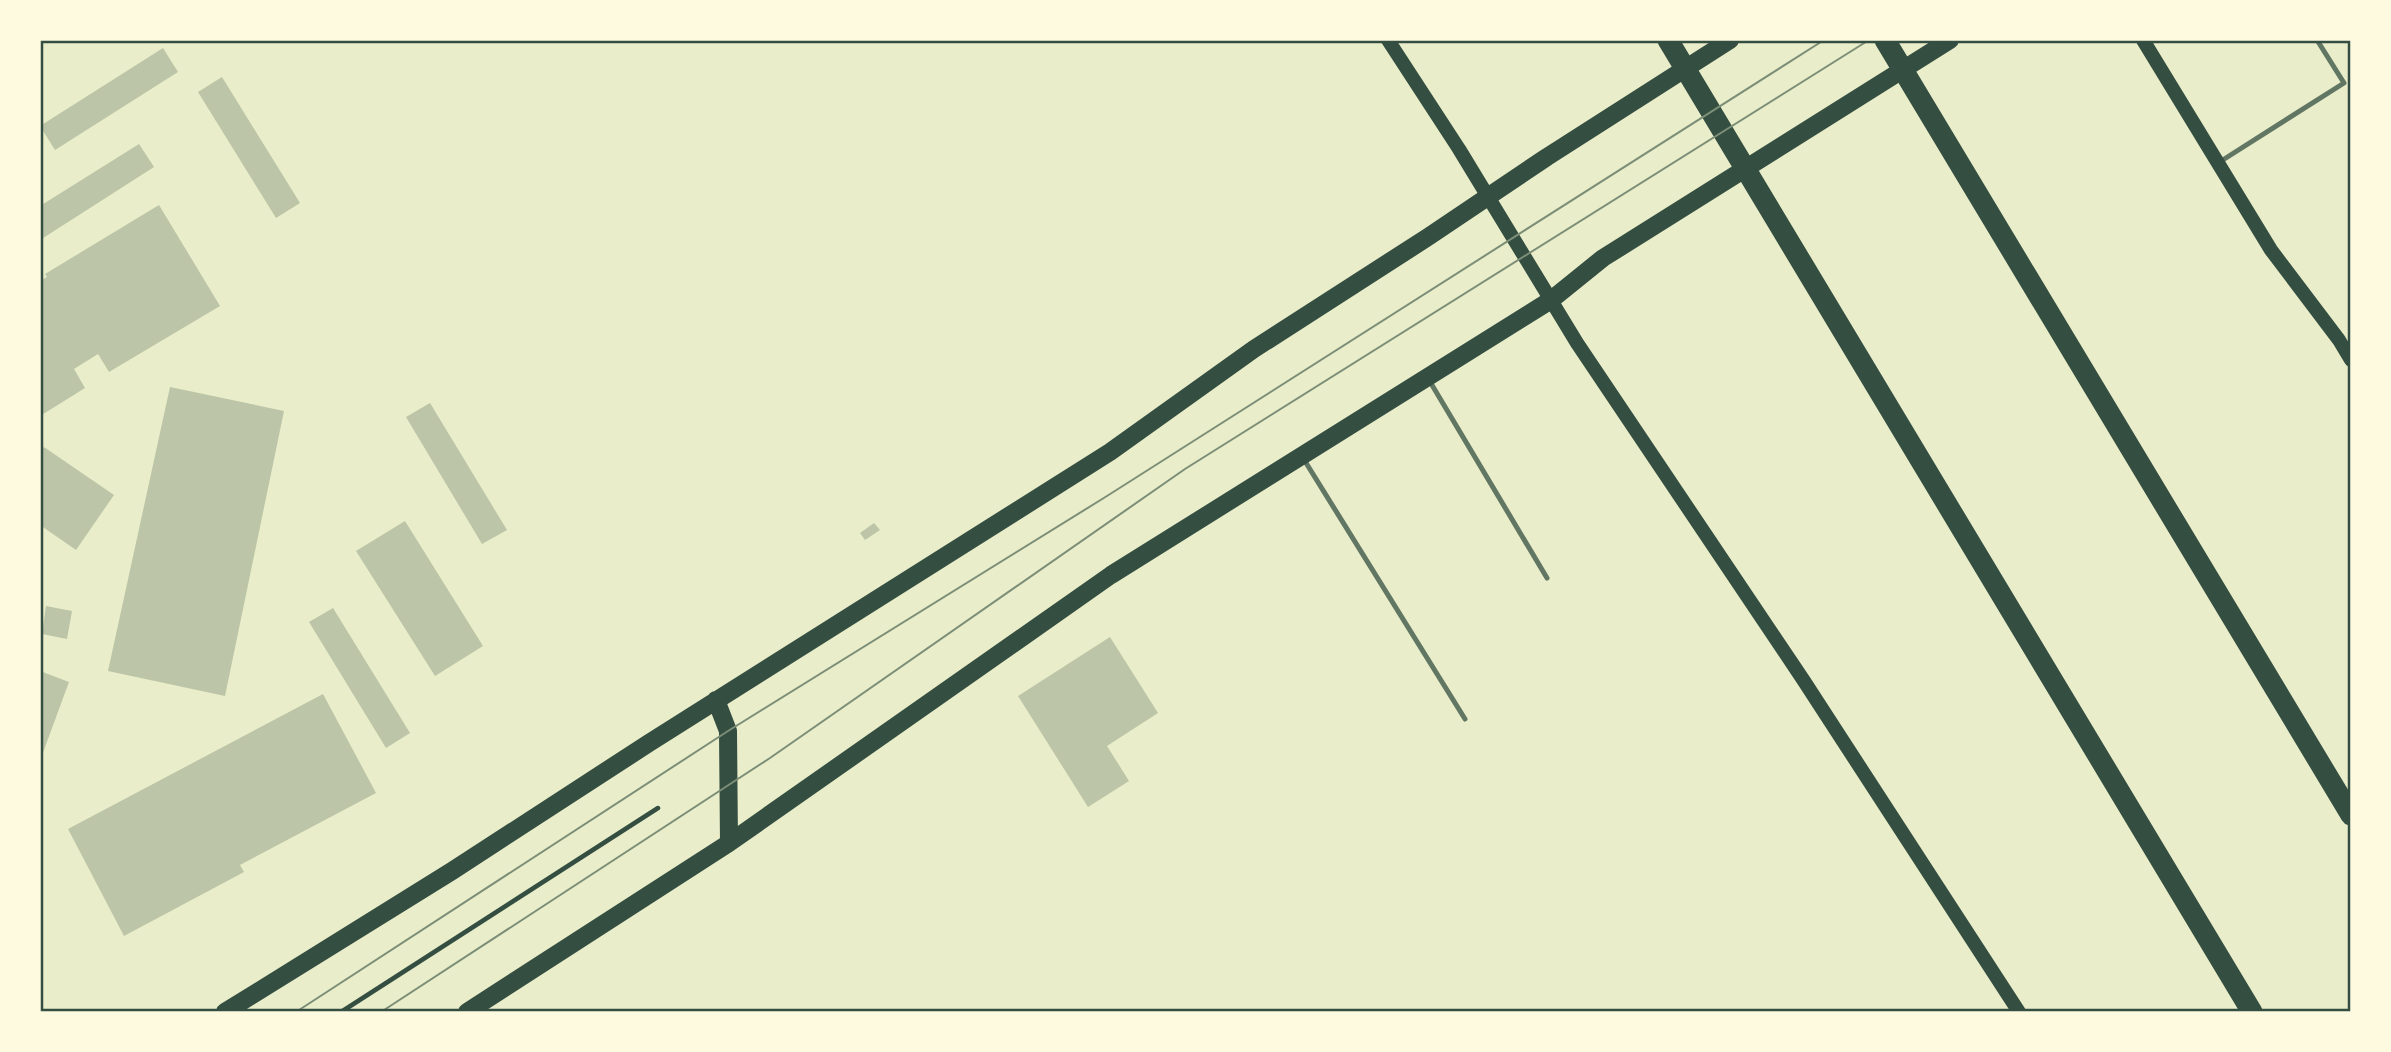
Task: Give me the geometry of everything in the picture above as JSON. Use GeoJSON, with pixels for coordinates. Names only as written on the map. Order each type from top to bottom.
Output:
{"type":"FeatureCollection","features":[{"type":"Feature","properties":{"kind":"highway"},"geometry":{"type":"LineString","coordinates":[[1668,40],[2252,1012]]}},
{"type":"Feature","properties":{"kind":"highway"},"geometry":{"type":"LineString","coordinates":[[1885,40],[2351,815]]}},
{"type":"Feature","properties":{"kind":"main road"},"geometry":{"type":"LineString","coordinates":[[1388,40],[1459,149],[1551,300],[1804,681],[2019,1012]]}},
{"type":"Feature","properties":{"kind":"main road"},"geometry":{"type":"LineString","coordinates":[[225,1012],[452,871],[716,700],[1110,452],[1254,349],[1730,40]]}},
{"type":"Feature","properties":{"kind":"main road"},"geometry":{"type":"LineString","coordinates":[[467,1012],[729,843],[1111,575],[1551,300],[1603,258],[1951,40]]}},
{"type":"Feature","properties":{"kind":"main road"},"geometry":{"type":"LineString","coordinates":[[2143,40],[2271,250],[2350,356]]}},
{"type":"Feature","properties":{"kind":"main road"},"geometry":{"type":"LineString","coordinates":[[716,700],[727,731],[729,843]]}},
{"type":"Feature","properties":{"kind":"lane"},"geometry":{"type":"LineString","coordinates":[[2317,40],[2344,83]]}},
{"type":"Feature","properties":{"kind":"lane"},"geometry":{"type":"LineString","coordinates":[[2218,163],[2351,79]]}},
{"type":"Feature","properties":{"kind":"lane"},"geometry":{"type":"LineString","coordinates":[[1427,377],[1547,578]]}},
{"type":"Feature","properties":{"kind":"lane"},"geometry":{"type":"LineString","coordinates":[[1301,456],[1465,719]]}},
{"type":"Feature","properties":{"kind":"path"},"geometry":{"type":"LineString","coordinates":[[341,1012],[658,808]]}},
{"type":"Feature","properties":{"kind":"building"},"geometry":{"type":"Polygon","coordinates":[[[163,48],[178,72],[55,150],[40,126],[163,48]]]}},
{"type":"Feature","properties":{"kind":"building"},"geometry":{"type":"Polygon","coordinates":[[[222,77],[300,203],[276,218],[198,92],[222,77]]]}},
{"type":"Feature","properties":{"kind":"building"},"geometry":{"type":"Polygon","coordinates":[[[139,144],[154,167],[40,240],[40,206],[139,144]]]}},
{"type":"Feature","properties":{"kind":"building"},"geometry":{"type":"Polygon","coordinates":[[[159,205],[220,306],[109,372],[98,354],[74,369],[85,388],[40,416],[40,281],[47,277],[45,274],[159,205]]]}},
{"type":"Feature","properties":{"kind":"building"},"geometry":{"type":"Polygon","coordinates":[[[170,387],[284,411],[225,696],[108,671],[170,387]]]}},
{"type":"Feature","properties":{"kind":"building"},"geometry":{"type":"Polygon","coordinates":[[[430,403],[507,530],[482,544],[406,417],[430,403]]]}},
{"type":"Feature","properties":{"kind":"building"},"geometry":{"type":"Polygon","coordinates":[[[44,447],[114,495],[76,550],[40,525],[40,453],[44,447]]]}},
{"type":"Feature","properties":{"kind":"building"},"geometry":{"type":"Polygon","coordinates":[[[405,521],[483,646],[435,676],[356,551],[405,521]]]}},
{"type":"Feature","properties":{"kind":"building"},"geometry":{"type":"Polygon","coordinates":[[[874,523],[880,530],[865,540],[860,533],[874,523]]]}},
{"type":"Feature","properties":{"kind":"building"},"geometry":{"type":"Polygon","coordinates":[[[46,606],[72,611],[67,639],[42,634],[46,606]]]}},
{"type":"Feature","properties":{"kind":"building"},"geometry":{"type":"Polygon","coordinates":[[[333,608],[410,733],[386,748],[309,622],[333,608]]]}},
{"type":"Feature","properties":{"kind":"building"},"geometry":{"type":"Polygon","coordinates":[[[1110,637],[1158,713],[1107,746],[1129,781],[1088,807],[1018,696],[1110,637]]]}},
{"type":"Feature","properties":{"kind":"building"},"geometry":{"type":"Polygon","coordinates":[[[40,671],[69,682],[41,758],[40,758],[40,671]]]}},
{"type":"Feature","properties":{"kind":"building"},"geometry":{"type":"Polygon","coordinates":[[[323,694],[376,793],[240,865],[244,872],[124,936],[68,829],[323,694]]]}},
{"type":"Feature","properties":{"kind":"tram line"},"geometry":{"type":"LineString","coordinates":[[296,1012],[728,731],[1107,496],[1824,40]]}},
{"type":"Feature","properties":{"kind":"tram line"},"geometry":{"type":"LineString","coordinates":[[381,1012],[770,758],[1185,469],[1869,40]]}}]}
